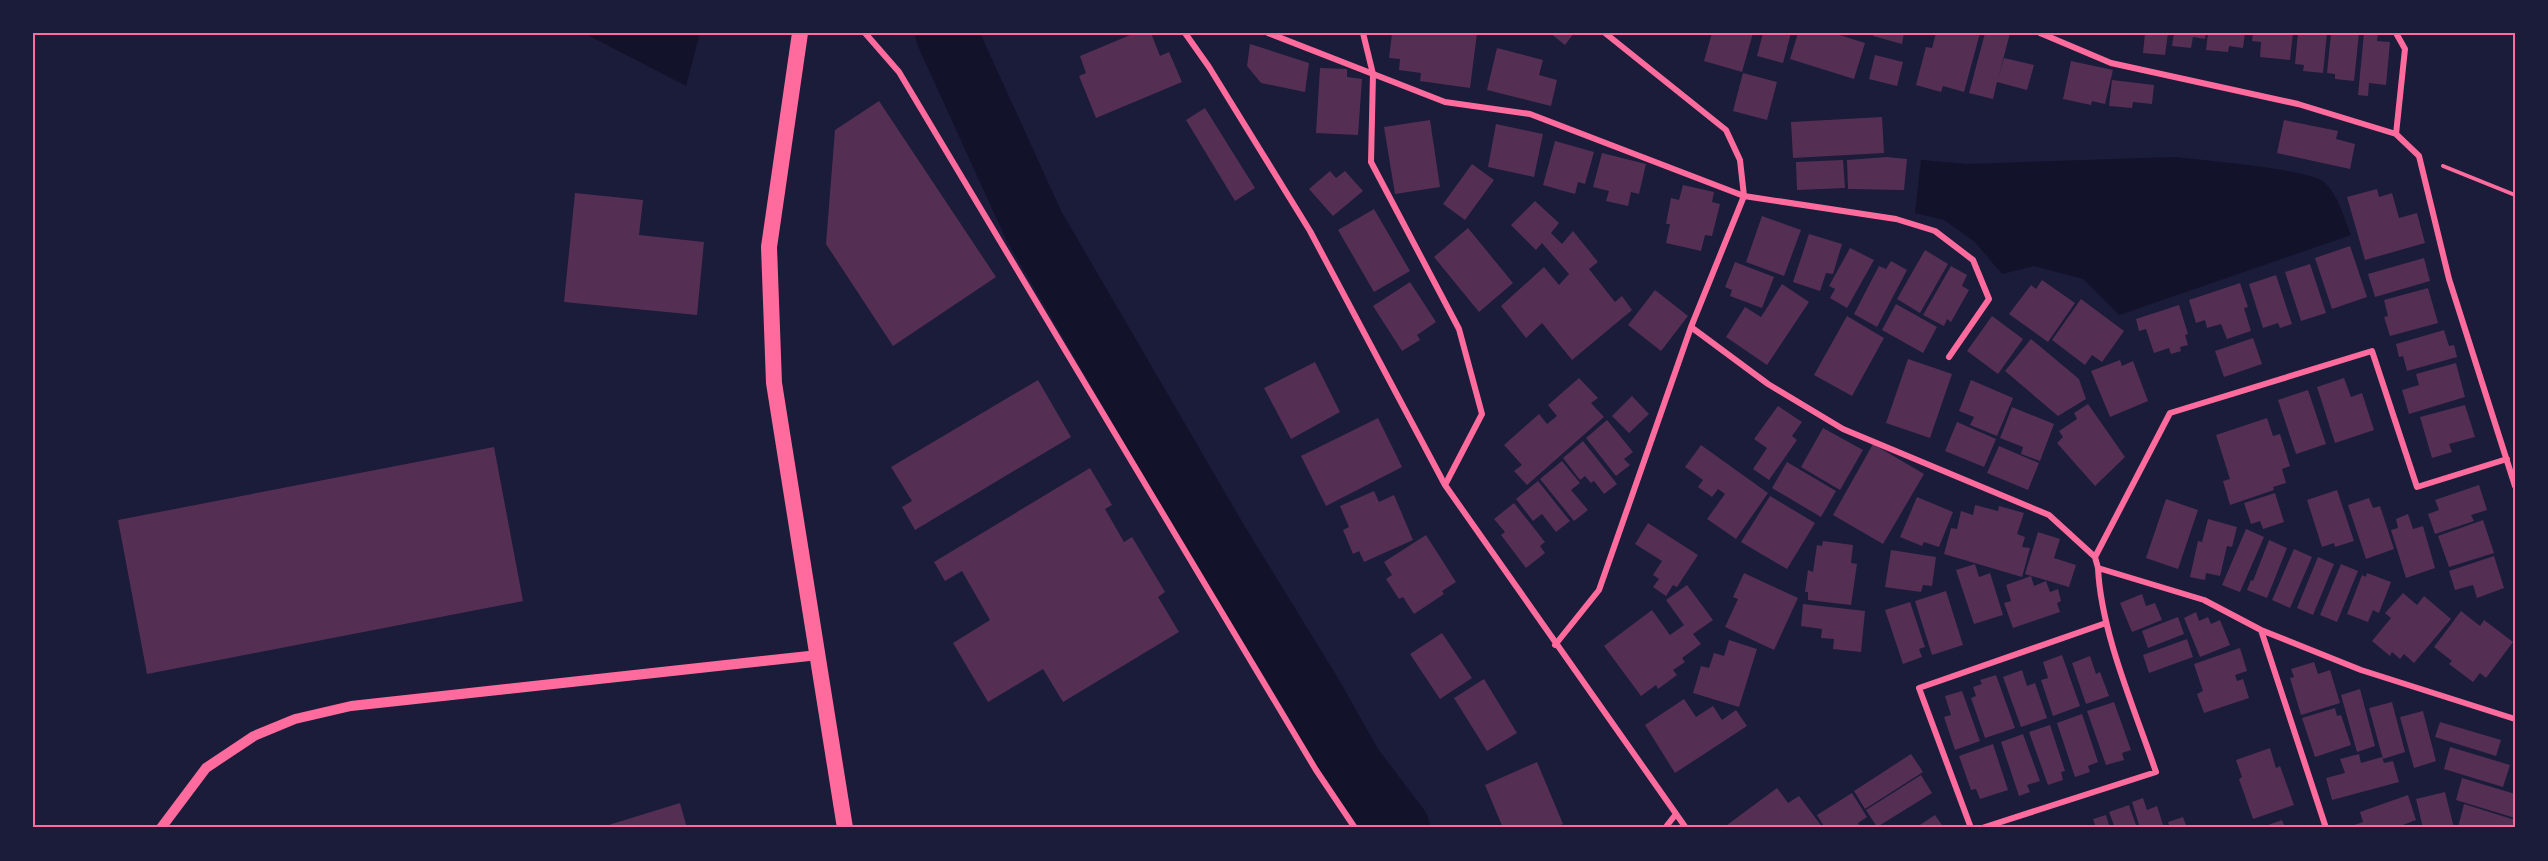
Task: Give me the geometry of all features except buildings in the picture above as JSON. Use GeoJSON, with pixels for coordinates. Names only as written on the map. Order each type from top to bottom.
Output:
{"type":"FeatureCollection","features":[{"type":"Feature","properties":{"kind":"highway"},"geometry":{"type":"LineString","coordinates":[[800,33],[769,247],[774,383],[845,828]]}},
{"type":"Feature","properties":{"kind":"street"},"geometry":{"type":"LineString","coordinates":[[865,33],[899,72],[1316,770],[1355,828]]}},
{"type":"Feature","properties":{"kind":"street"},"geometry":{"type":"LineString","coordinates":[[1185,33],[1209,67],[1310,231],[1444,485],[1686,828]]}},
{"type":"Feature","properties":{"kind":"street"},"geometry":{"type":"LineString","coordinates":[[1268,33],[1445,102],[1530,114],[1744,196],[1896,219],[1935,231],[1973,260],[1989,299],[1949,357]]}},
{"type":"Feature","properties":{"kind":"street"},"geometry":{"type":"LineString","coordinates":[[1363,33],[1373,74],[1371,162],[1459,328],[1482,414],[1444,485]]}},
{"type":"Feature","properties":{"kind":"street"},"geometry":{"type":"LineString","coordinates":[[1555,645],[1599,590],[1691,327],[1744,196],[1740,160],[1726,130],[1605,33]]}},
{"type":"Feature","properties":{"kind":"street"},"geometry":{"type":"LineString","coordinates":[[2040,33],[2111,63],[2298,104],[2396,134],[2419,156],[2449,279],[2515,486]]}},
{"type":"Feature","properties":{"kind":"street"},"geometry":{"type":"LineString","coordinates":[[2396,33],[2405,49],[2396,134]]}},
{"type":"Feature","properties":{"kind":"street"},"geometry":{"type":"LineString","coordinates":[[1691,327],[1768,384],[1843,429],[2049,515],[2095,557],[2099,592],[2106,622],[2156,772],[1982,828]]}},
{"type":"Feature","properties":{"kind":"street"},"geometry":{"type":"LineString","coordinates":[[2095,557],[2170,413],[2372,351],[2417,487],[2506,459]]}},
{"type":"Feature","properties":{"kind":"street"},"geometry":{"type":"LineString","coordinates":[[2098,568],[2204,600],[2261,630],[2361,670],[2515,719]]}},
{"type":"Feature","properties":{"kind":"street"},"geometry":{"type":"LineString","coordinates":[[1971,828],[1919,688],[2106,622]]}},
{"type":"Feature","properties":{"kind":"street"},"geometry":{"type":"LineString","coordinates":[[2261,630],[2326,828]]}},
{"type":"Feature","properties":{"kind":"street"},"geometry":{"type":"LineString","coordinates":[[161,828],[206,768],[255,736],[295,719],[351,706],[818,655]]}},
{"type":"Feature","properties":{"kind":"street"},"geometry":{"type":"LineString","coordinates":[[1665,828],[1676,814]]}},
{"type":"Feature","properties":{"kind":"path"},"geometry":{"type":"LineString","coordinates":[[2419,156],[2515,195]]}},
{"type":"Feature","properties":{"kind":"shaded area"},"geometry":{"type":"Polygon","coordinates":[[[584,33],[700,33],[686,86],[584,33]]]}},
{"type":"Feature","properties":{"kind":"shaded area"},"geometry":{"type":"Polygon","coordinates":[[[2175,157],[2277,169],[2314,177],[2324,182],[2333,193],[2351,235],[2119,315],[2083,279],[2034,266],[2002,274],[1975,242],[1944,220],[1915,213],[1921,160],[1967,164],[2175,157]]]}},
{"type":"Feature","properties":{"kind":"waterway"},"geometry":{"type":"LineString","coordinates":[[946,33],[1034,226],[1352,766],[1399,828]]}}]}
